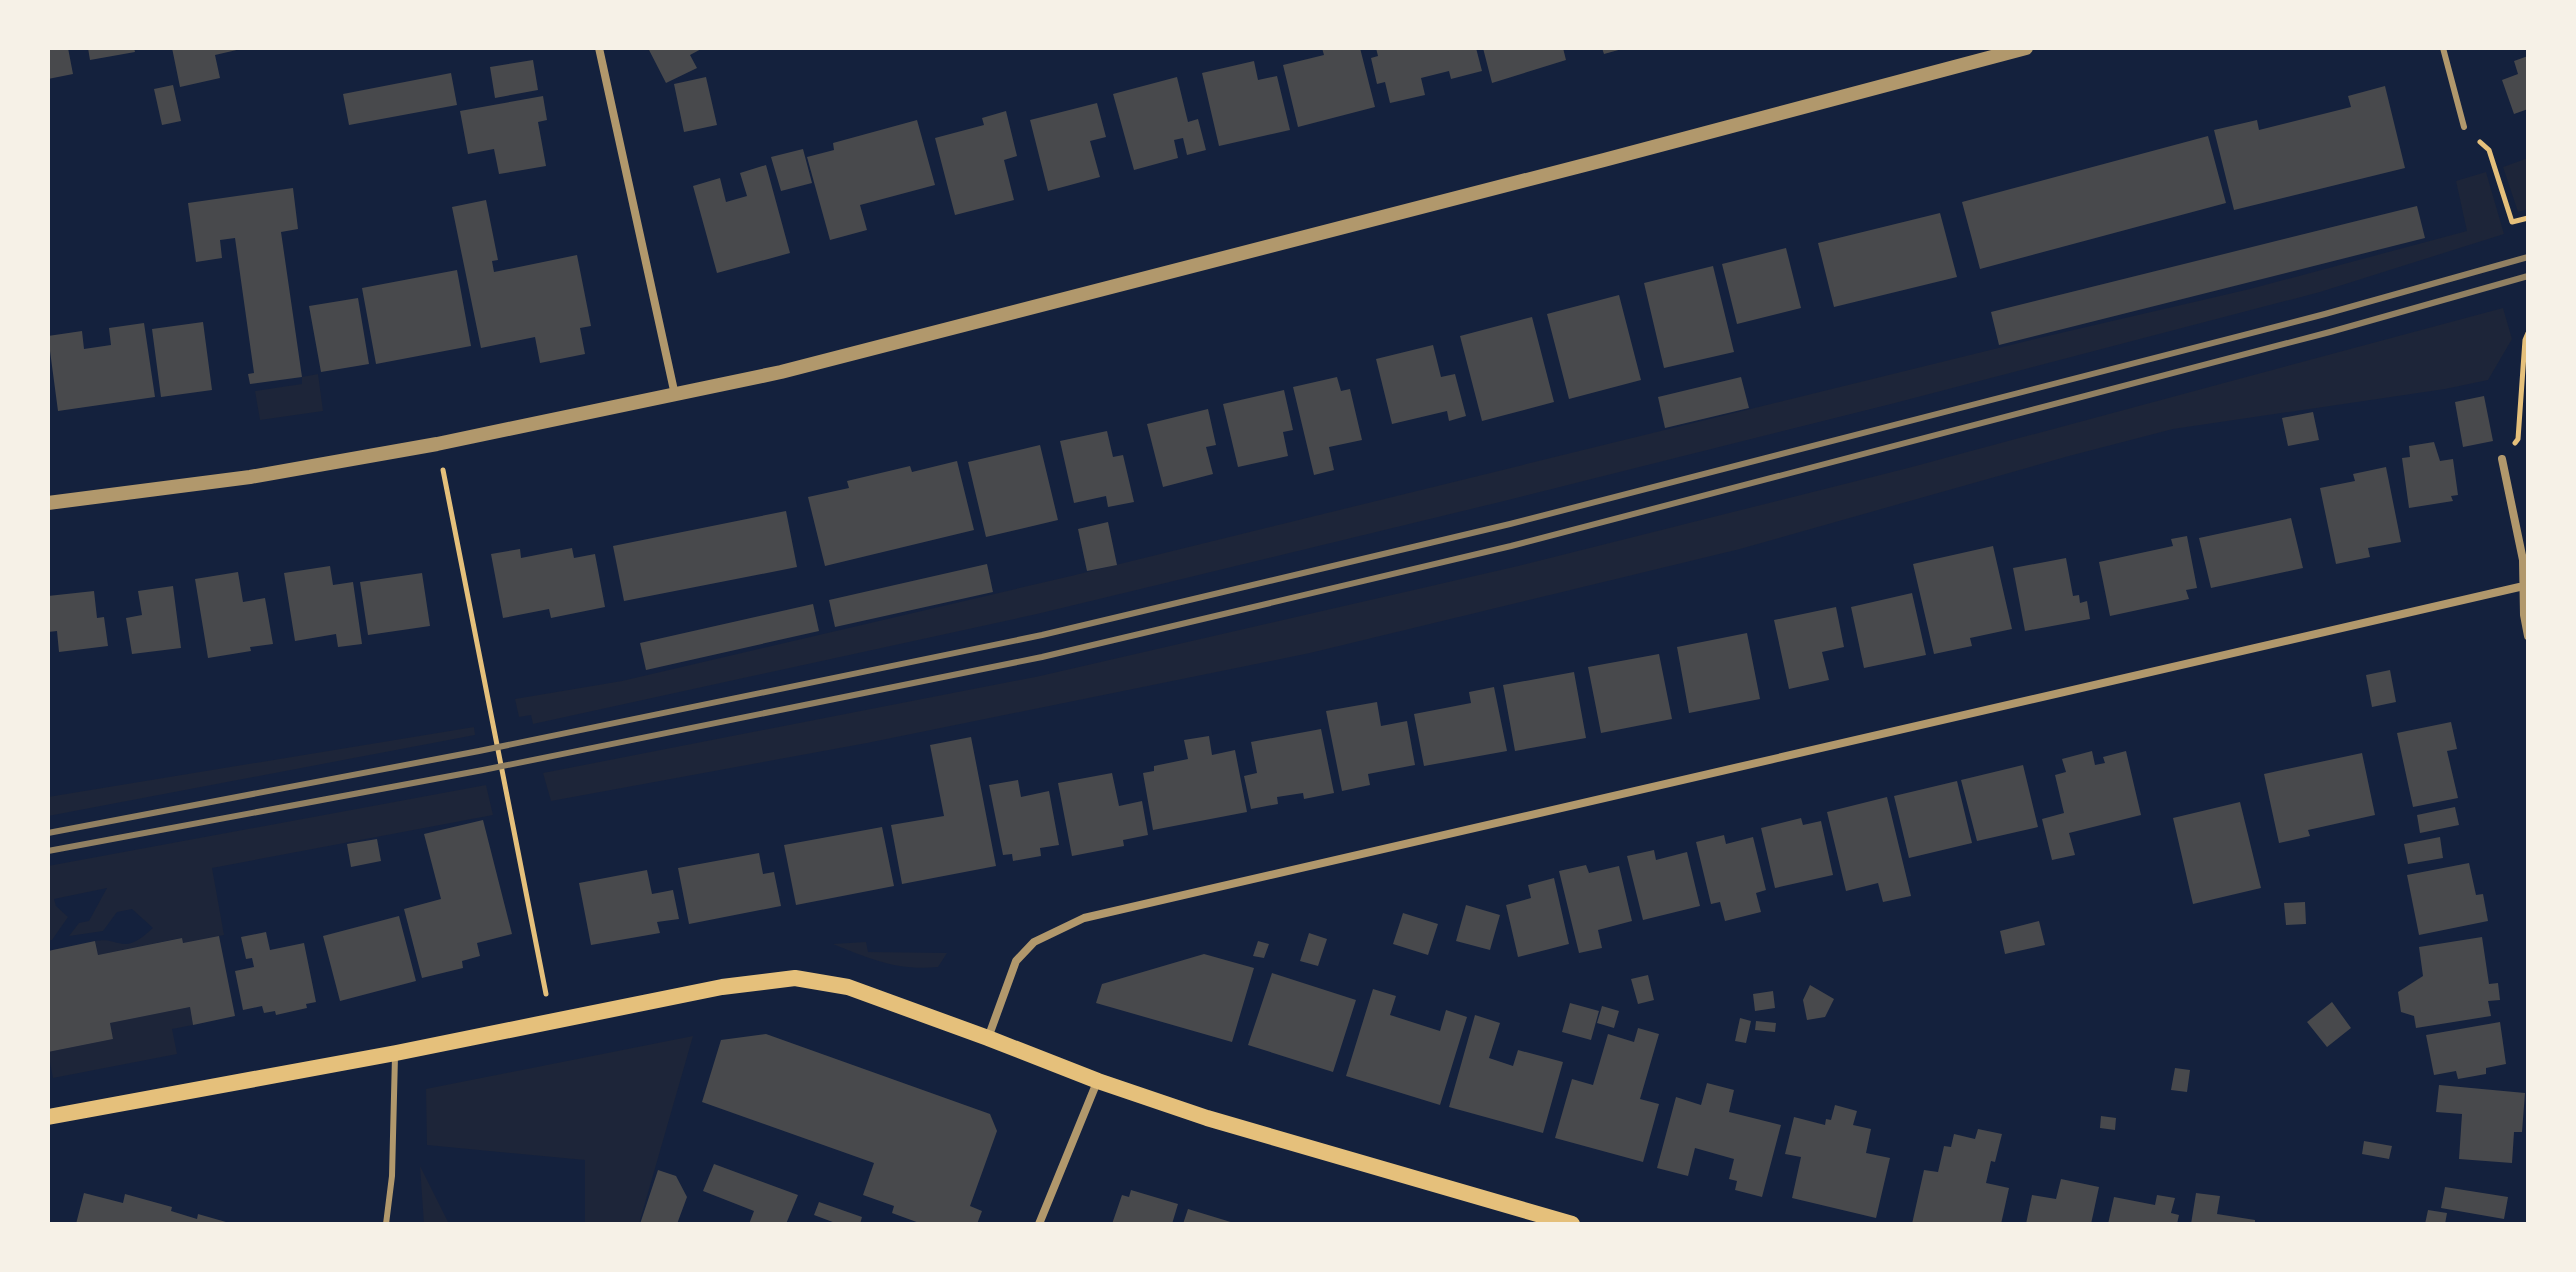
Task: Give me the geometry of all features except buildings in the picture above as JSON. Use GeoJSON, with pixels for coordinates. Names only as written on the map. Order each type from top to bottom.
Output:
{"type":"FeatureCollection","features":[{"type":"Feature","properties":{"kind":"main road"},"geometry":{"type":"LineString","coordinates":[[48,1117],[396,1053],[722,987],[795,978],[848,987],[1098,1081],[1207,1118],[1572,1224]]}},
{"type":"Feature","properties":{"kind":"street"},"geometry":{"type":"LineString","coordinates":[[599,48],[675,395]]}},
{"type":"Feature","properties":{"kind":"street"},"geometry":{"type":"LineString","coordinates":[[48,503],[250,477],[437,444],[781,372],[2026,48]]}},
{"type":"Feature","properties":{"kind":"street"},"geometry":{"type":"LineString","coordinates":[[2502,459],[2523,560],[2526,586],[2524,615],[2528,636]]}},
{"type":"Feature","properties":{"kind":"street"},"geometry":{"type":"LineString","coordinates":[[988,1038],[1016,961],[1034,942],[1084,918],[2526,586]]}},
{"type":"Feature","properties":{"kind":"street"},"geometry":{"type":"LineString","coordinates":[[1039,1224],[1098,1081]]}},
{"type":"Feature","properties":{"kind":"lane"},"geometry":{"type":"LineString","coordinates":[[2443,48],[2464,127]]}},
{"type":"Feature","properties":{"kind":"lane"},"geometry":{"type":"LineString","coordinates":[[386,1224],[392,1176],[396,1053]]}},
{"type":"Feature","properties":{"kind":"path"},"geometry":{"type":"LineString","coordinates":[[2464,127],[2489,150],[2512,222],[2528,218]]}},
{"type":"Feature","properties":{"kind":"path"},"geometry":{"type":"LineString","coordinates":[[2502,459],[2518,439],[2528,333]]}},
{"type":"Feature","properties":{"kind":"path"},"geometry":{"type":"LineString","coordinates":[[437,444],[551,1022]]}},
{"type":"Feature","properties":{"kind":"shaded area"},"geometry":{"type":"Polygon","coordinates":[[[2528,158],[2528,209],[2518,212],[2503,167],[2528,158]]]}},
{"type":"Feature","properties":{"kind":"shaded area"},"geometry":{"type":"Polygon","coordinates":[[[2486,172],[2504,234],[2320,292],[1891,404],[1037,614],[533,724],[531,715],[519,717],[515,699],[622,681],[1071,576],[2250,289],[2467,231],[2456,181],[2486,172]]]}},
{"type":"Feature","properties":{"kind":"shaded area"},"geometry":{"type":"Polygon","coordinates":[[[2503,308],[2512,339],[2488,380],[2173,429],[1740,549],[1310,653],[867,743],[551,801],[543,773],[1040,676],[1518,566],[1908,468],[2503,308]]]}},
{"type":"Feature","properties":{"kind":"shaded area"},"geometry":{"type":"Polygon","coordinates":[[[318,374],[323,411],[260,420],[255,391],[302,384],[302,377],[318,374]]]}},
{"type":"Feature","properties":{"kind":"shaded area"},"geometry":{"type":"Polygon","coordinates":[[[474,727],[475,735],[48,816],[48,797],[474,727]]]}},
{"type":"Feature","properties":{"kind":"shaded area"},"geometry":{"type":"Polygon","coordinates":[[[486,785],[493,815],[212,868],[224,935],[183,943],[181,938],[98,955],[95,941],[132,943],[153,928],[132,909],[117,912],[103,931],[69,936],[79,923],[89,921],[107,888],[54,899],[56,906],[68,917],[52,940],[48,941],[48,866],[486,785]]]}},
{"type":"Feature","properties":{"kind":"shaded area"},"geometry":{"type":"Polygon","coordinates":[[[866,942],[868,952],[947,953],[938,967],[910,967],[872,959],[833,944],[866,942]]]}},
{"type":"Feature","properties":{"kind":"shaded area"},"geometry":{"type":"Polygon","coordinates":[[[190,1007],[193,1025],[172,1029],[177,1054],[53,1078],[48,1052],[113,1039],[110,1023],[190,1007]]]}},
{"type":"Feature","properties":{"kind":"shaded area"},"geometry":{"type":"Polygon","coordinates":[[[693,1036],[639,1224],[585,1224],[585,1160],[427,1145],[426,1089],[693,1036]]]}},
{"type":"Feature","properties":{"kind":"shaded area"},"geometry":{"type":"Polygon","coordinates":[[[420,1166],[449,1224],[424,1224],[420,1166]]]}},
{"type":"Feature","properties":{"kind":"railway"},"geometry":{"type":"LineString","coordinates":[[48,833],[479,751],[1042,635],[1510,524],[2325,314],[2528,257]]}},
{"type":"Feature","properties":{"kind":"railway"},"geometry":{"type":"LineString","coordinates":[[48,851],[483,770],[1042,657],[1511,546],[2330,332],[2528,276]]}}]}
